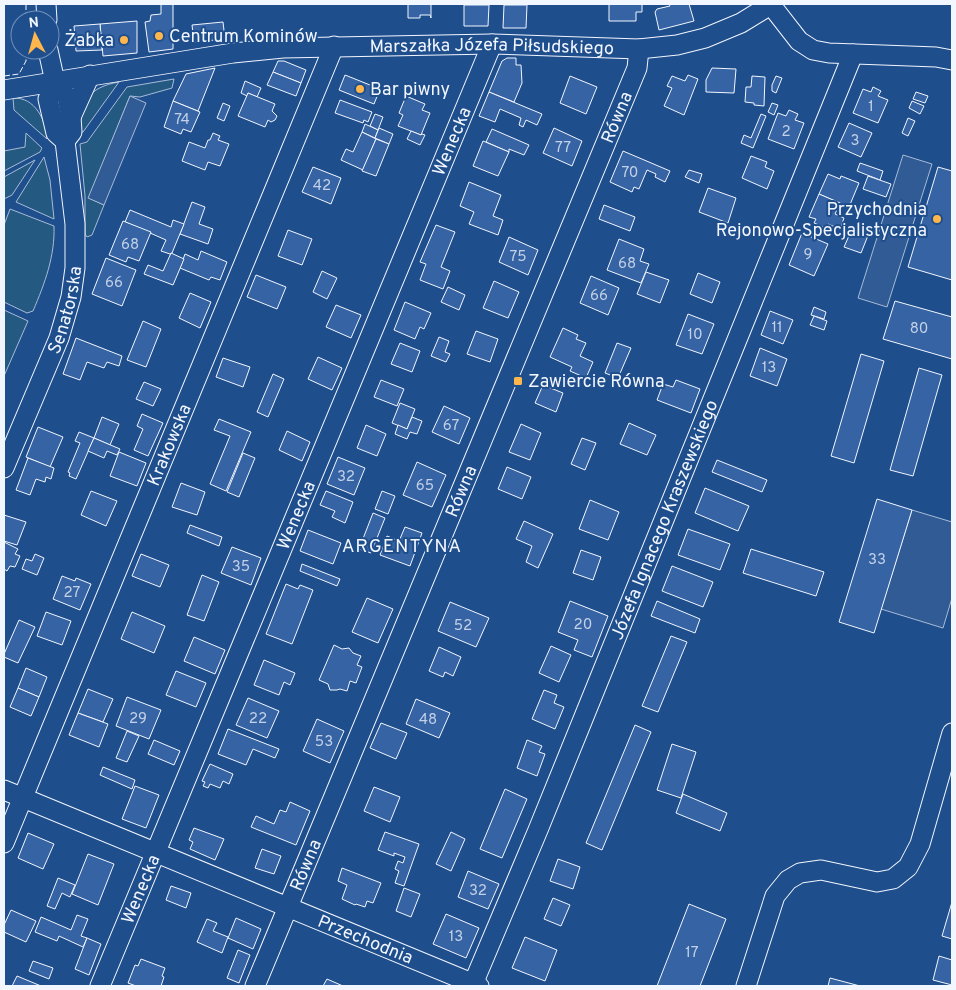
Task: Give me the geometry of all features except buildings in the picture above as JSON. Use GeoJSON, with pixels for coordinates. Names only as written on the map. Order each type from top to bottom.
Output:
{"type":"FeatureCollection","features":[{"type":"Feature","properties":{"kind":"street","name":"Marszałka Józefa Piłsudskiego"},"geometry":{"type":"LineString","coordinates":[[4,90],[233,53],[283,48],[492,44],[639,49],[677,45],[705,38],[741,23],[772,4],[798,41],[812,50],[829,53],[952,60]]}},
{"type":"Feature","properties":{"kind":"street","name":"Wenecka"},"geometry":{"type":"LineString","coordinates":[[100,986],[492,44]]}},
{"type":"Feature","properties":{"kind":"street","name":"Krakowska"},"geometry":{"type":"LineString","coordinates":[[4,843],[334,46]]}},
{"type":"Feature","properties":{"kind":"street","name":"Równa"},"geometry":{"type":"LineString","coordinates":[[255,986],[637,68],[639,49]]}},
{"type":"Feature","properties":{"kind":"street","name":"Józefa Ignacego Kraszewskiego"},"geometry":{"type":"LineString","coordinates":[[476,985],[853,54]]}},
{"type":"Feature","properties":{"kind":"street"},"geometry":{"type":"LineString","coordinates":[[50,60],[54,82],[67,97],[71,117]]}},
{"type":"Feature","properties":{"kind":"street","name":"Senatorska"},"geometry":{"type":"LineString","coordinates":[[64,141],[72,132],[71,117],[90,75]]}},
{"type":"Feature","properties":{"kind":"street","name":"Senatorska"},"geometry":{"type":"LineString","coordinates":[[4,468],[60,338],[72,292],[75,268],[75,224],[64,141],[56,132],[48,98],[54,82]]}},
{"type":"Feature","properties":{"kind":"street"},"geometry":{"type":"LineString","coordinates":[[746,986],[775,896],[788,880],[800,873],[821,870],[877,882],[893,880],[908,867],[920,844],[952,733]]}},
{"type":"Feature","properties":{"kind":"street","name":"Przechodnia"},"geometry":{"type":"LineString","coordinates":[[4,790],[476,985]]}},
{"type":"Feature","properties":{"kind":"shaded area"},"geometry":{"type":"Polygon","coordinates":[[[174,79],[172,88],[140,97],[130,96],[89,198],[104,205],[92,235],[87,237],[85,234],[85,196],[80,144],[87,142],[127,87],[174,79]]]}},
{"type":"Feature","properties":{"kind":"shaded area"},"geometry":{"type":"Polygon","coordinates":[[[119,82],[81,133],[81,113],[87,98],[100,88],[119,82]]]}},
{"type":"Feature","properties":{"kind":"shaded area"},"geometry":{"type":"Polygon","coordinates":[[[130,96],[146,103],[104,205],[88,198],[130,96]]]}},
{"type":"Feature","properties":{"kind":"shaded area"},"geometry":{"type":"Polygon","coordinates":[[[13,98],[27,101],[38,111],[42,117],[47,139],[14,110],[13,98]]]}},
{"type":"Feature","properties":{"kind":"shaded area"},"geometry":{"type":"Polygon","coordinates":[[[26,133],[42,148],[40,152],[4,171],[4,151],[25,147],[26,133]]]}},
{"type":"Feature","properties":{"kind":"shaded area"},"geometry":{"type":"Polygon","coordinates":[[[903,155],[932,164],[887,307],[858,298],[903,155]]]}},
{"type":"Feature","properties":{"kind":"shaded area"},"geometry":{"type":"Polygon","coordinates":[[[44,157],[50,180],[54,219],[16,202],[44,157]]]}},
{"type":"Feature","properties":{"kind":"shaded area"},"geometry":{"type":"Polygon","coordinates":[[[35,160],[12,195],[4,199],[4,177],[35,160]]]}},
{"type":"Feature","properties":{"kind":"shaded area"},"geometry":{"type":"Polygon","coordinates":[[[10,209],[54,226],[53,248],[45,280],[33,311],[27,313],[4,302],[4,225],[10,209]]]}},
{"type":"Feature","properties":{"kind":"shaded area"},"geometry":{"type":"Polygon","coordinates":[[[4,310],[28,321],[4,376],[4,310]]]}},
{"type":"Feature","properties":{"kind":"shaded area"},"geometry":{"type":"Polygon","coordinates":[[[912,510],[952,522],[952,598],[943,628],[881,609],[912,510]]]}},
{"type":"Feature","properties":{"kind":"fence"},"geometry":{"type":"LineString","coordinates":[[26,4],[26,10]]}},
{"type":"Feature","properties":{"kind":"fence"},"geometry":{"type":"LineString","coordinates":[[4,76],[19,74],[26,60]]}},
{"type":"Feature","properties":{"kind":"place","name":"Centrum Kominów"},"geometry":{"type":"Point","coordinates":[159,36]}},
{"type":"Feature","properties":{"kind":"place","name":"Żabka"},"geometry":{"type":"Point","coordinates":[124,40]}},
{"type":"Feature","properties":{"kind":"place","name":"Bar piwny"},"geometry":{"type":"Point","coordinates":[360,89]}},
{"type":"Feature","properties":{"kind":"place","name":"Przychodnia Rejonowo-Specjalistyczna"},"geometry":{"type":"Point","coordinates":[937,219]}},
{"type":"Feature","properties":{"kind":"place","name":"Zawiercie Równa"},"geometry":{"type":"Point","coordinates":[518,381]}},
{"type":"Feature","properties":{"kind":"district","name":"ARGENTYNA"},"geometry":{"type":"Point","coordinates":[402,545]}}]}
